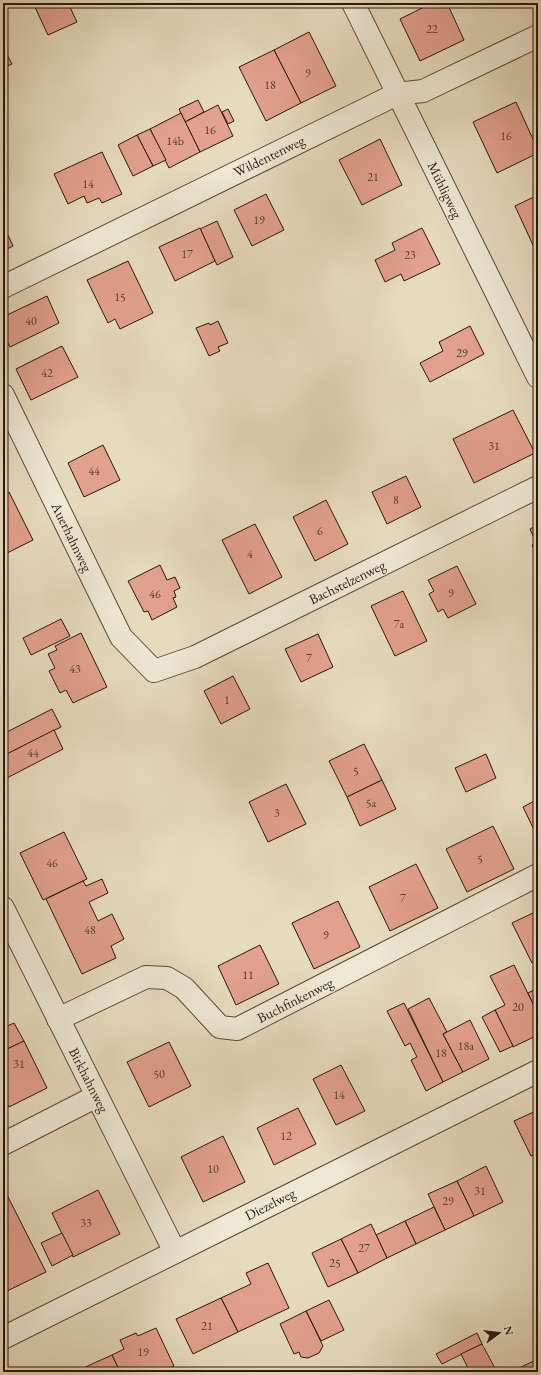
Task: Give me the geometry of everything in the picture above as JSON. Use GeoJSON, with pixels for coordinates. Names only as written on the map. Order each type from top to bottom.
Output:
{"type":"FeatureCollection","features":[{"type":"Feature","properties":{"kind":"street","name":"Mühligweg"},"geometry":{"type":"LineString","coordinates":[[353,3],[538,377]]}},
{"type":"Feature","properties":{"kind":"street","name":"Wildentenweg"},"geometry":{"type":"LineString","coordinates":[[3,286],[397,94],[423,91],[538,36]]}},
{"type":"Feature","properties":{"kind":"street","name":"Auerhahnweg"},"geometry":{"type":"LineString","coordinates":[[3,395],[121,637],[154,671]]}},
{"type":"Feature","properties":{"kind":"street","name":"Bachstelzenweg"},"geometry":{"type":"LineString","coordinates":[[154,671],[195,657],[538,487]]}},
{"type":"Feature","properties":{"kind":"street","name":"Buchfinkenweg"},"geometry":{"type":"LineString","coordinates":[[58,1019],[146,977],[167,978],[184,988],[220,1027],[237,1029],[538,875]]}},
{"type":"Feature","properties":{"kind":"street","name":"Birkhahnweg"},"geometry":{"type":"LineString","coordinates":[[3,908],[175,1252]]}},
{"type":"Feature","properties":{"kind":"street","name":"Diezelweg"},"geometry":{"type":"LineString","coordinates":[[3,1338],[538,1071]]}},
{"type":"Feature","properties":{"kind":"street"},"geometry":{"type":"LineString","coordinates":[[3,1144],[97,1096]]}},
{"type":"Feature","properties":{"kind":"building"},"geometry":{"type":"Polygon","coordinates":[[[33,3],[68,3],[77,22],[48,35],[33,3]]]}},
{"type":"Feature","properties":{"kind":"building"},"geometry":{"type":"Polygon","coordinates":[[[432,3],[447,3],[464,40],[420,61],[400,19],[432,3]]]}},
{"type":"Feature","properties":{"kind":"building"},"geometry":{"type":"Polygon","coordinates":[[[309,32],[336,86],[301,103],[274,50],[309,32]]]}},
{"type":"Feature","properties":{"kind":"building"},"geometry":{"type":"Polygon","coordinates":[[[3,47],[12,64],[3,68],[3,47]]]}},
{"type":"Feature","properties":{"kind":"building"},"geometry":{"type":"Polygon","coordinates":[[[274,50],[301,103],[266,121],[239,67],[274,50]]]}},
{"type":"Feature","properties":{"kind":"building"},"geometry":{"type":"Polygon","coordinates":[[[198,100],[204,112],[185,122],[179,109],[198,100]]]}},
{"type":"Feature","properties":{"kind":"building"},"geometry":{"type":"Polygon","coordinates":[[[516,102],[538,153],[497,173],[473,122],[516,102]]]}},
{"type":"Feature","properties":{"kind":"building"},"geometry":{"type":"Polygon","coordinates":[[[218,105],[233,136],[200,152],[185,122],[218,105]]]}},
{"type":"Feature","properties":{"kind":"building"},"geometry":{"type":"Polygon","coordinates":[[[228,109],[234,121],[228,124],[222,112],[228,109]]]}},
{"type":"Feature","properties":{"kind":"building"},"geometry":{"type":"Polygon","coordinates":[[[181,113],[200,152],[169,168],[150,129],[181,113]]]}},
{"type":"Feature","properties":{"kind":"building"},"geometry":{"type":"Polygon","coordinates":[[[150,129],[166,160],[153,166],[137,135],[150,129]]]}},
{"type":"Feature","properties":{"kind":"building"},"geometry":{"type":"Polygon","coordinates":[[[137,135],[153,166],[133,176],[118,145],[137,135]]]}},
{"type":"Feature","properties":{"kind":"building"},"geometry":{"type":"Polygon","coordinates":[[[380,139],[402,185],[362,205],[339,160],[380,139]]]}},
{"type":"Feature","properties":{"kind":"building"},"geometry":{"type":"Polygon","coordinates":[[[102,152],[122,194],[102,203],[99,198],[87,203],[84,196],[68,204],[54,174],[102,152]]]}},
{"type":"Feature","properties":{"kind":"building"},"geometry":{"type":"Polygon","coordinates":[[[266,194],[284,230],[252,246],[234,210],[266,194]]]}},
{"type":"Feature","properties":{"kind":"building"},"geometry":{"type":"Polygon","coordinates":[[[538,195],[538,256],[515,206],[538,195]]]}},
{"type":"Feature","properties":{"kind":"building"},"geometry":{"type":"Polygon","coordinates":[[[217,221],[233,257],[217,265],[200,229],[217,221]]]}},
{"type":"Feature","properties":{"kind":"building"},"geometry":{"type":"Polygon","coordinates":[[[3,224],[13,246],[3,251],[3,224]]]}},
{"type":"Feature","properties":{"kind":"building"},"geometry":{"type":"Polygon","coordinates":[[[200,228],[215,261],[175,281],[159,247],[200,228]]]}},
{"type":"Feature","properties":{"kind":"building"},"geometry":{"type":"Polygon","coordinates":[[[422,228],[440,264],[404,281],[401,274],[385,282],[375,260],[395,250],[392,243],[422,228]]]}},
{"type":"Feature","properties":{"kind":"building"},"geometry":{"type":"Polygon","coordinates":[[[128,261],[153,313],[120,329],[115,319],[108,323],[87,280],[128,261]]]}},
{"type":"Feature","properties":{"kind":"building"},"geometry":{"type":"Polygon","coordinates":[[[47,296],[59,323],[10,347],[3,333],[6,332],[3,326],[3,319],[7,317],[7,315],[47,296]]]}},
{"type":"Feature","properties":{"kind":"building"},"geometry":{"type":"Polygon","coordinates":[[[218,321],[228,343],[218,347],[220,351],[209,356],[196,328],[209,323],[210,325],[218,321]]]}},
{"type":"Feature","properties":{"kind":"building"},"geometry":{"type":"Polygon","coordinates":[[[470,326],[484,354],[430,382],[420,363],[443,351],[439,342],[470,326]]]}},
{"type":"Feature","properties":{"kind":"building"},"geometry":{"type":"Polygon","coordinates":[[[62,346],[78,377],[31,400],[16,369],[62,346]]]}},
{"type":"Feature","properties":{"kind":"building"},"geometry":{"type":"Polygon","coordinates":[[[513,410],[535,453],[474,483],[453,439],[513,410]]]}},
{"type":"Feature","properties":{"kind":"building"},"geometry":{"type":"Polygon","coordinates":[[[103,445],[120,480],[84,497],[68,463],[103,445]]]}},
{"type":"Feature","properties":{"kind":"building"},"geometry":{"type":"Polygon","coordinates":[[[406,476],[421,507],[387,524],[372,492],[406,476]]]}},
{"type":"Feature","properties":{"kind":"building"},"geometry":{"type":"Polygon","coordinates":[[[9,492],[33,540],[3,555],[3,495],[9,492]]]}},
{"type":"Feature","properties":{"kind":"building"},"geometry":{"type":"Polygon","coordinates":[[[326,500],[348,544],[315,561],[293,517],[326,500]]]}},
{"type":"Feature","properties":{"kind":"building"},"geometry":{"type":"Polygon","coordinates":[[[255,524],[282,577],[249,594],[222,540],[255,524]]]}},
{"type":"Feature","properties":{"kind":"building"},"geometry":{"type":"Polygon","coordinates":[[[538,525],[538,557],[532,545],[536,543],[530,529],[538,525]]]}},
{"type":"Feature","properties":{"kind":"building"},"geometry":{"type":"Polygon","coordinates":[[[160,565],[167,580],[175,577],[180,588],[174,591],[176,597],[173,598],[177,607],[152,620],[148,611],[144,612],[128,581],[160,565]]]}},
{"type":"Feature","properties":{"kind":"building"},"geometry":{"type":"Polygon","coordinates":[[[457,566],[476,604],[448,618],[443,609],[438,612],[429,594],[434,591],[428,580],[457,566]]]}},
{"type":"Feature","properties":{"kind":"building"},"geometry":{"type":"Polygon","coordinates":[[[403,591],[427,641],[395,656],[371,606],[403,591]]]}},
{"type":"Feature","properties":{"kind":"building"},"geometry":{"type":"Polygon","coordinates":[[[61,619],[70,636],[31,655],[23,638],[61,619]]]}},
{"type":"Feature","properties":{"kind":"building"},"geometry":{"type":"Polygon","coordinates":[[[81,633],[107,687],[73,703],[66,690],[60,693],[49,671],[55,668],[48,654],[57,650],[55,646],[81,633]]]}},
{"type":"Feature","properties":{"kind":"building"},"geometry":{"type":"Polygon","coordinates":[[[318,634],[333,667],[301,682],[285,649],[318,634]]]}},
{"type":"Feature","properties":{"kind":"building"},"geometry":{"type":"Polygon","coordinates":[[[233,676],[250,709],[221,724],[204,691],[233,676]]]}},
{"type":"Feature","properties":{"kind":"building"},"geometry":{"type":"Polygon","coordinates":[[[52,709],[61,727],[3,756],[3,734],[52,709]]]}},
{"type":"Feature","properties":{"kind":"building"},"geometry":{"type":"Polygon","coordinates":[[[54,730],[63,749],[3,780],[3,756],[54,730]]]}},
{"type":"Feature","properties":{"kind":"building"},"geometry":{"type":"Polygon","coordinates":[[[364,744],[382,780],[347,797],[329,761],[364,744]]]}},
{"type":"Feature","properties":{"kind":"building"},"geometry":{"type":"Polygon","coordinates":[[[486,754],[496,778],[466,792],[455,768],[486,754]]]}},
{"type":"Feature","properties":{"kind":"building"},"geometry":{"type":"Polygon","coordinates":[[[382,780],[396,809],[360,826],[347,797],[382,780]]]}},
{"type":"Feature","properties":{"kind":"building"},"geometry":{"type":"Polygon","coordinates":[[[286,784],[306,824],[268,842],[249,802],[286,784]]]}},
{"type":"Feature","properties":{"kind":"building"},"geometry":{"type":"Polygon","coordinates":[[[538,799],[538,838],[523,807],[538,799]]]}},
{"type":"Feature","properties":{"kind":"building"},"geometry":{"type":"Polygon","coordinates":[[[493,826],[514,869],[467,892],[446,849],[493,826]]]}},
{"type":"Feature","properties":{"kind":"building"},"geometry":{"type":"Polygon","coordinates":[[[64,832],[87,879],[43,900],[20,853],[64,832]]]}},
{"type":"Feature","properties":{"kind":"building"},"geometry":{"type":"Polygon","coordinates":[[[416,864],[438,908],[390,931],[369,887],[416,864]]]}},
{"type":"Feature","properties":{"kind":"building"},"geometry":{"type":"Polygon","coordinates":[[[102,879],[108,893],[89,902],[98,921],[112,914],[124,939],[111,946],[116,958],[82,974],[46,899],[83,881],[86,886],[102,879]]]}},
{"type":"Feature","properties":{"kind":"building"},"geometry":{"type":"Polygon","coordinates":[[[338,901],[360,947],[314,969],[292,923],[338,901]]]}},
{"type":"Feature","properties":{"kind":"building"},"geometry":{"type":"Polygon","coordinates":[[[535,912],[538,919],[538,960],[532,963],[512,923],[535,912]]]}},
{"type":"Feature","properties":{"kind":"building"},"geometry":{"type":"Polygon","coordinates":[[[260,945],[279,984],[236,1005],[218,966],[260,945]]]}},
{"type":"Feature","properties":{"kind":"building"},"geometry":{"type":"Polygon","coordinates":[[[514,965],[538,1014],[538,1035],[513,1047],[495,1010],[505,1005],[490,976],[514,965]]]}},
{"type":"Feature","properties":{"kind":"building"},"geometry":{"type":"Polygon","coordinates":[[[538,988],[538,1014],[528,993],[538,988]]]}},
{"type":"Feature","properties":{"kind":"building"},"geometry":{"type":"Polygon","coordinates":[[[429,998],[447,1032],[443,1034],[463,1072],[443,1082],[408,1009],[429,998]]]}},
{"type":"Feature","properties":{"kind":"building"},"geometry":{"type":"Polygon","coordinates":[[[404,1003],[443,1082],[426,1091],[411,1060],[417,1057],[410,1043],[405,1046],[387,1011],[404,1003]]]}},
{"type":"Feature","properties":{"kind":"building"},"geometry":{"type":"Polygon","coordinates":[[[495,1010],[513,1046],[500,1052],[482,1017],[495,1010]]]}},
{"type":"Feature","properties":{"kind":"building"},"geometry":{"type":"Polygon","coordinates":[[[470,1020],[489,1059],[463,1072],[443,1034],[470,1020]]]}},
{"type":"Feature","properties":{"kind":"building"},"geometry":{"type":"Polygon","coordinates":[[[14,1023],[24,1041],[3,1051],[3,1028],[14,1023]]]}},
{"type":"Feature","properties":{"kind":"building"},"geometry":{"type":"Polygon","coordinates":[[[24,1041],[47,1088],[9,1107],[3,1096],[3,1051],[24,1041]]]}},
{"type":"Feature","properties":{"kind":"building"},"geometry":{"type":"Polygon","coordinates":[[[169,1042],[191,1086],[149,1107],[127,1062],[169,1042]]]}},
{"type":"Feature","properties":{"kind":"building"},"geometry":{"type":"Polygon","coordinates":[[[341,1065],[365,1111],[336,1125],[313,1079],[341,1065]]]}},
{"type":"Feature","properties":{"kind":"building"},"geometry":{"type":"Polygon","coordinates":[[[298,1108],[316,1144],[274,1165],[257,1128],[298,1108]]]}},
{"type":"Feature","properties":{"kind":"building"},"geometry":{"type":"Polygon","coordinates":[[[538,1110],[538,1153],[531,1156],[514,1121],[538,1110]]]}},
{"type":"Feature","properties":{"kind":"building"},"geometry":{"type":"Polygon","coordinates":[[[223,1136],[245,1182],[203,1202],[181,1157],[223,1136]]]}},
{"type":"Feature","properties":{"kind":"building"},"geometry":{"type":"Polygon","coordinates":[[[486,1166],[503,1202],[474,1216],[457,1181],[486,1166]]]}},
{"type":"Feature","properties":{"kind":"building"},"geometry":{"type":"Polygon","coordinates":[[[457,1181],[474,1216],[445,1230],[428,1194],[457,1181]]]}},
{"type":"Feature","properties":{"kind":"building"},"geometry":{"type":"Polygon","coordinates":[[[3,1189],[46,1272],[3,1293],[3,1189]]]}},
{"type":"Feature","properties":{"kind":"building"},"geometry":{"type":"Polygon","coordinates":[[[98,1190],[120,1234],[73,1257],[52,1213],[98,1190]]]}},
{"type":"Feature","properties":{"kind":"building"},"geometry":{"type":"Polygon","coordinates":[[[434,1207],[445,1230],[416,1244],[405,1221],[434,1207]]]}},
{"type":"Feature","properties":{"kind":"building"},"geometry":{"type":"Polygon","coordinates":[[[405,1221],[416,1244],[387,1258],[376,1235],[405,1221]]]}},
{"type":"Feature","properties":{"kind":"building"},"geometry":{"type":"Polygon","coordinates":[[[371,1224],[387,1258],[358,1273],[341,1239],[371,1224]]]}},
{"type":"Feature","properties":{"kind":"building"},"geometry":{"type":"Polygon","coordinates":[[[62,1233],[73,1255],[52,1266],[41,1243],[62,1233]]]}},
{"type":"Feature","properties":{"kind":"building"},"geometry":{"type":"Polygon","coordinates":[[[341,1239],[358,1273],[328,1287],[312,1253],[341,1239]]]}},
{"type":"Feature","properties":{"kind":"building"},"geometry":{"type":"Polygon","coordinates":[[[268,1263],[289,1308],[238,1332],[221,1298],[251,1284],[246,1273],[268,1263]]]}},
{"type":"Feature","properties":{"kind":"building"},"geometry":{"type":"Polygon","coordinates":[[[221,1298],[238,1332],[193,1354],[176,1319],[221,1298]]]}},
{"type":"Feature","properties":{"kind":"building"},"geometry":{"type":"Polygon","coordinates":[[[329,1300],[344,1330],[321,1341],[306,1311],[329,1300]]]}},
{"type":"Feature","properties":{"kind":"building"},"geometry":{"type":"Polygon","coordinates":[[[306,1311],[323,1346],[319,1353],[308,1358],[301,1357],[299,1352],[294,1354],[280,1324],[306,1311]]]}},
{"type":"Feature","properties":{"kind":"building"},"geometry":{"type":"Polygon","coordinates":[[[156,1328],[174,1366],[161,1372],[120,1372],[112,1355],[124,1349],[120,1340],[136,1333],[138,1336],[156,1328]]]}},
{"type":"Feature","properties":{"kind":"building"},"geometry":{"type":"Polygon","coordinates":[[[477,1333],[482,1344],[442,1364],[436,1354],[477,1333]]]}},
{"type":"Feature","properties":{"kind":"building"},"geometry":{"type":"Polygon","coordinates":[[[482,1344],[497,1372],[470,1372],[461,1354],[482,1344]]]}},
{"type":"Feature","properties":{"kind":"building"},"geometry":{"type":"Polygon","coordinates":[[[112,1355],[120,1372],[75,1372],[92,1364],[112,1355]]]}},
{"type":"Feature","properties":{"kind":"building"},"geometry":{"type":"Polygon","coordinates":[[[538,1359],[538,1372],[521,1372],[519,1368],[538,1359]]]}}]}
